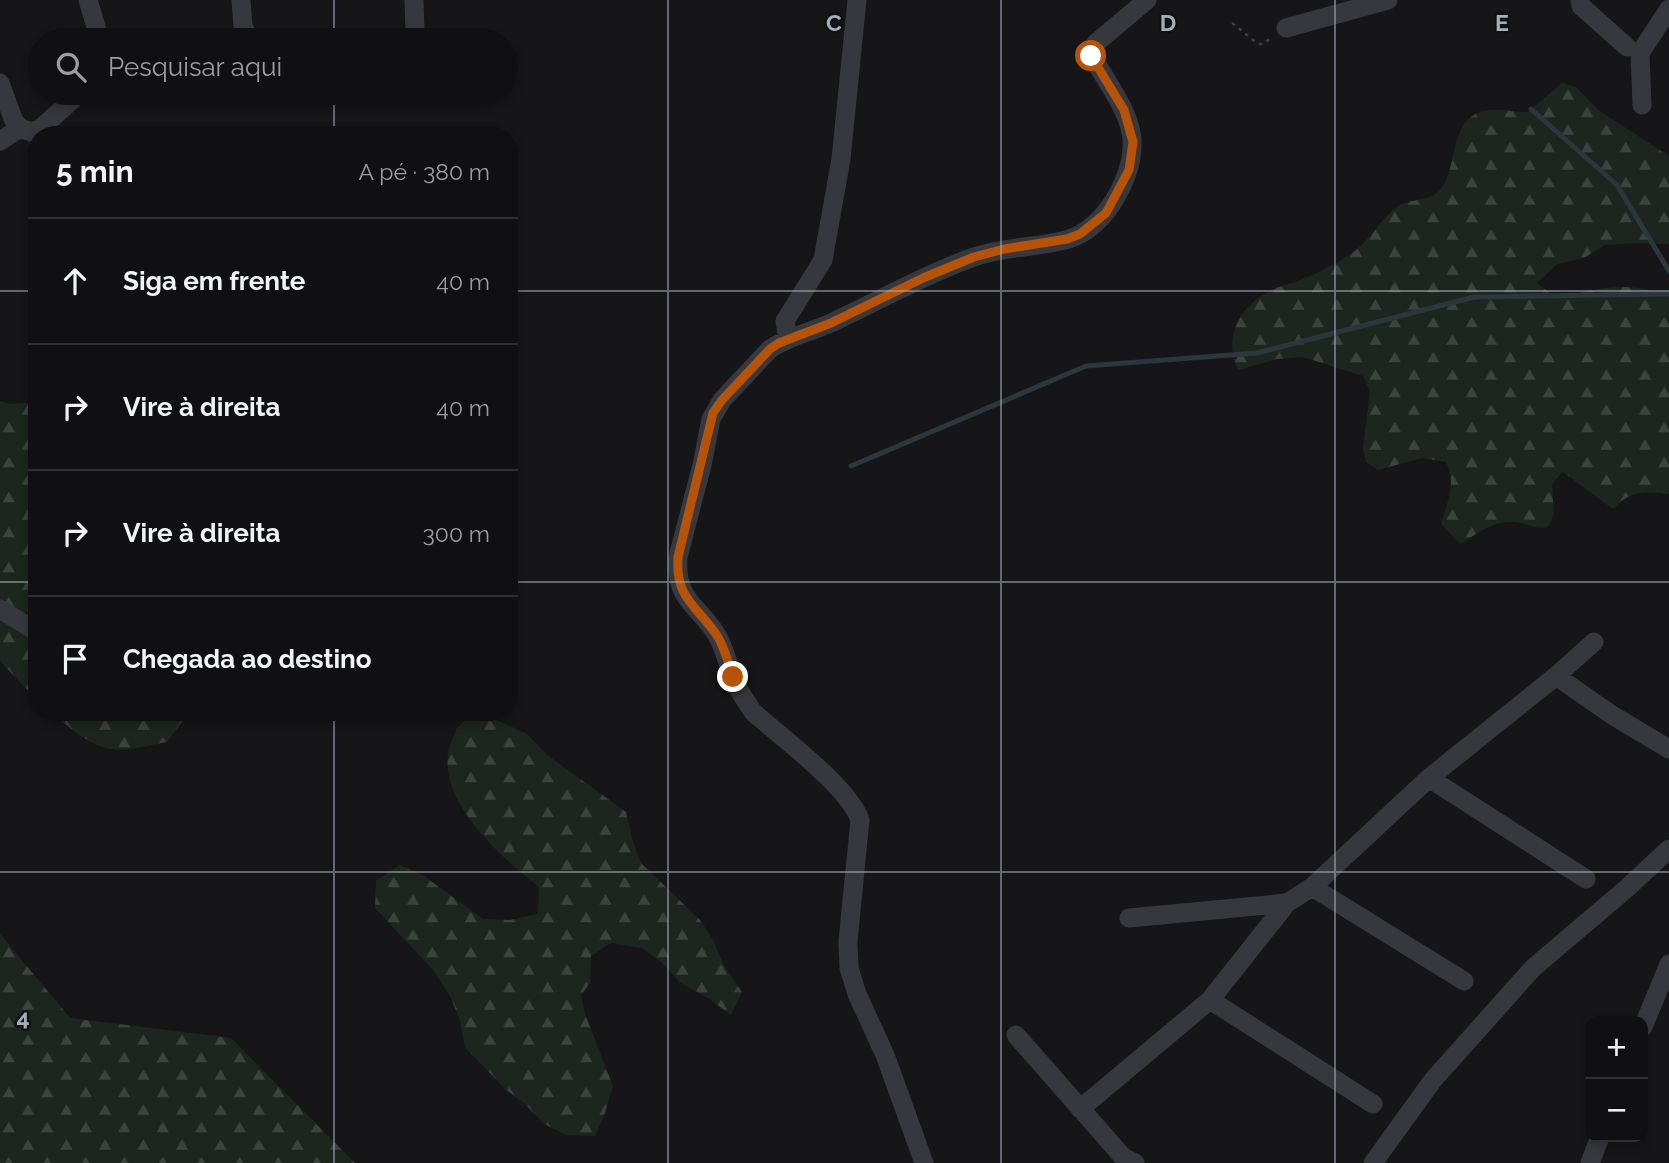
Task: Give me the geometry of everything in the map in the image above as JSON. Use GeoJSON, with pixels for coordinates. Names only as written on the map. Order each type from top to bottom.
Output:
{"type":"FeatureCollection","features":[{"type":"Feature","properties":{"kind":"street"},"geometry":{"type":"LineString","coordinates":[[88,0],[96,28]]}},
{"type":"Feature","properties":{"kind":"street"},"geometry":{"type":"LineString","coordinates":[[241,0],[245,28]]}},
{"type":"Feature","properties":{"kind":"street"},"geometry":{"type":"LineString","coordinates":[[414,0],[415,28]]}},
{"type":"Feature","properties":{"kind":"street"},"geometry":{"type":"LineString","coordinates":[[788,339],[785,321],[823,260],[841,159],[857,0]]}},
{"type":"Feature","properties":{"kind":"street"},"geometry":{"type":"LineString","coordinates":[[924,1163],[886,1055],[857,994],[849,968],[848,941],[860,820],[857,810],[840,789],[753,712],[737,687],[717,636],[680,589],[678,557],[713,413],[770,349],[974,257],[1004,249],[1067,239],[1080,234],[1098,221],[1113,202],[1129,170],[1133,142],[1124,110],[1091,56],[1096,43],[1147,0]]}},
{"type":"Feature","properties":{"kind":"street"},"geometry":{"type":"LineString","coordinates":[[1286,28],[1388,0]]}},
{"type":"Feature","properties":{"kind":"street"},"geometry":{"type":"LineString","coordinates":[[1580,0],[1581,6],[1633,50],[1642,105]]}},
{"type":"Feature","properties":{"kind":"street"},"geometry":{"type":"LineString","coordinates":[[1633,50],[1669,9]]}},
{"type":"Feature","properties":{"kind":"street"},"geometry":{"type":"LineString","coordinates":[[0,83],[15,121],[20,128],[28,131]]}},
{"type":"Feature","properties":{"kind":"street"},"geometry":{"type":"LineString","coordinates":[[43,126],[67,105]]}},
{"type":"Feature","properties":{"kind":"street"},"geometry":{"type":"LineString","coordinates":[[0,141],[20,128]]}},
{"type":"Feature","properties":{"kind":"street"},"geometry":{"type":"LineString","coordinates":[[0,610],[28,627]]}},
{"type":"Feature","properties":{"kind":"street"},"geometry":{"type":"LineString","coordinates":[[1080,1109],[1210,1000],[1287,903],[1312,887],[1429,778],[1594,642]]}},
{"type":"Feature","properties":{"kind":"street"},"geometry":{"type":"LineString","coordinates":[[1556,676],[1612,715],[1669,749]]}},
{"type":"Feature","properties":{"kind":"street"},"geometry":{"type":"LineString","coordinates":[[1429,778],[1586,879]]}},
{"type":"Feature","properties":{"kind":"street"},"geometry":{"type":"LineString","coordinates":[[1373,1163],[1433,1080],[1534,968],[1669,849]]}},
{"type":"Feature","properties":{"kind":"street"},"geometry":{"type":"LineString","coordinates":[[1312,887],[1464,981]]}},
{"type":"Feature","properties":{"kind":"street"},"geometry":{"type":"LineString","coordinates":[[1129,918],[1287,903]]}},
{"type":"Feature","properties":{"kind":"street"},"geometry":{"type":"LineString","coordinates":[[1648,1016],[1669,964]]}},
{"type":"Feature","properties":{"kind":"street"},"geometry":{"type":"LineString","coordinates":[[1210,1000],[1373,1104]]}},
{"type":"Feature","properties":{"kind":"street"},"geometry":{"type":"LineString","coordinates":[[1016,1035],[1123,1157],[1135,1163]]}},
{"type":"Feature","properties":{"kind":"street"},"geometry":{"type":"LineString","coordinates":[[1590,1163],[1598,1142]]}},
{"type":"Feature","properties":{"kind":"path"},"geometry":{"type":"LineString","coordinates":[[1232,23],[1258,44],[1286,28]]}},
{"type":"Feature","properties":{"kind":"green space"},"geometry":{"type":"Polygon","coordinates":[[[1562,83],[1576,87],[1598,110],[1669,156],[1669,244],[1605,245],[1584,258],[1557,264],[1537,283],[1556,298],[1613,287],[1640,288],[1669,297],[1669,494],[1639,493],[1626,498],[1613,509],[1563,472],[1552,484],[1554,514],[1548,527],[1537,528],[1504,522],[1489,527],[1460,544],[1441,524],[1451,485],[1446,462],[1422,458],[1378,470],[1366,462],[1363,448],[1370,391],[1363,376],[1303,357],[1277,359],[1238,370],[1232,345],[1234,334],[1244,312],[1262,295],[1340,261],[1361,245],[1397,207],[1432,196],[1441,189],[1447,178],[1458,137],[1472,116],[1490,110],[1528,112],[1562,83]]]}},
{"type":"Feature","properties":{"kind":"green space"},"geometry":{"type":"Polygon","coordinates":[[[0,401],[9,404],[28,403],[28,691],[0,661],[0,401]]]}},
{"type":"Feature","properties":{"kind":"green space"},"geometry":{"type":"Polygon","coordinates":[[[61,721],[182,721],[167,742],[133,748],[104,748],[61,721]]]}},
{"type":"Feature","properties":{"kind":"green space"},"geometry":{"type":"Polygon","coordinates":[[[499,721],[527,734],[547,755],[626,812],[641,863],[700,920],[713,940],[723,964],[742,992],[731,1015],[681,983],[661,962],[642,948],[611,943],[591,956],[590,983],[581,995],[585,1014],[613,1086],[595,1136],[567,1135],[544,1124],[524,1103],[505,1089],[465,1047],[460,1020],[450,996],[434,971],[375,908],[376,881],[400,865],[424,876],[483,919],[510,920],[538,914],[539,887],[505,858],[472,822],[450,780],[448,759],[455,732],[463,722],[499,721]]]}},
{"type":"Feature","properties":{"kind":"green space"},"geometry":{"type":"Polygon","coordinates":[[[0,934],[70,1018],[231,1038],[355,1163],[0,1163],[0,934]]]}},
{"type":"Feature","properties":{"kind":"waterway"},"geometry":{"type":"LineString","coordinates":[[1531,109],[1617,185],[1669,271]]}},
{"type":"Feature","properties":{"kind":"waterway"},"geometry":{"type":"LineString","coordinates":[[851,466],[1086,366],[1257,353],[1474,297],[1669,294]]}},
{"type":"Feature","properties":{"kind":"route"},"geometry":{"type":"LineString","coordinates":[[733,677],[717,636],[688,602],[680,589],[677,573],[678,557],[713,413],[749,371],[779,343],[831,323],[923,278],[974,257],[1004,249],[1067,239],[1090,229],[1106,213],[1121,189],[1133,155],[1131,127],[1124,110],[1091,56]]}}]}
